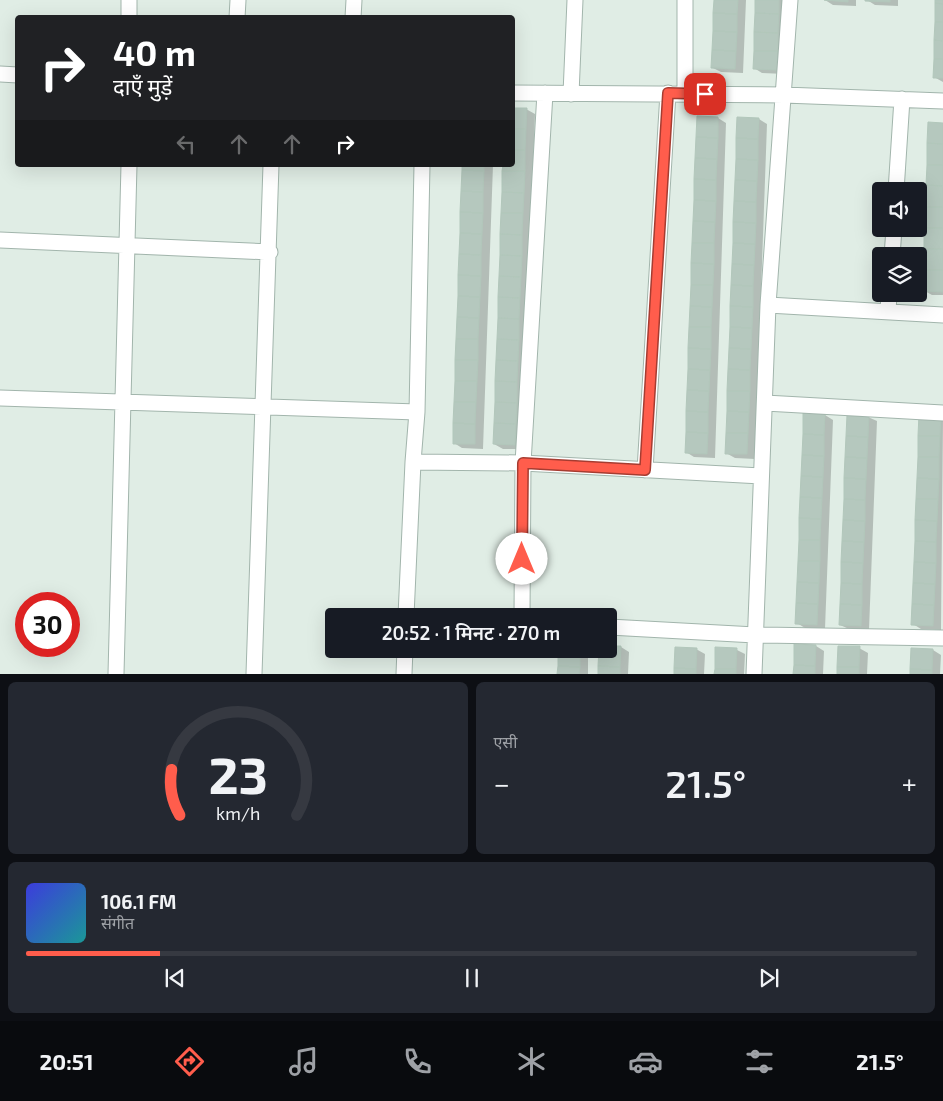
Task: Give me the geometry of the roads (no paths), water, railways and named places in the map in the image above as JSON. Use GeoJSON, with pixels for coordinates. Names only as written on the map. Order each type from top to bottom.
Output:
{"type":"FeatureCollection","features":[{"type":"Feature","properties":{"kind":"street"},"geometry":{"type":"LineString","coordinates":[[129,0],[129,15]]}},
{"type":"Feature","properties":{"kind":"street"},"geometry":{"type":"LineString","coordinates":[[237,15],[238,0]]}},
{"type":"Feature","properties":{"kind":"street"},"geometry":{"type":"LineString","coordinates":[[353,15],[354,0]]}},
{"type":"Feature","properties":{"kind":"street"},"geometry":{"type":"LineString","coordinates":[[571,94],[575,0]]}},
{"type":"Feature","properties":{"kind":"street"},"geometry":{"type":"LineString","coordinates":[[685,93],[686,0]]}},
{"type":"Feature","properties":{"kind":"street"},"geometry":{"type":"LineString","coordinates":[[754,674],[768,305],[790,0]]}},
{"type":"Feature","properties":{"kind":"street"},"geometry":{"type":"LineString","coordinates":[[0,74],[15,74]]}},
{"type":"Feature","properties":{"kind":"street"},"geometry":{"type":"LineString","coordinates":[[515,92],[784,95],[943,102]]}},
{"type":"Feature","properties":{"kind":"street"},"geometry":{"type":"LineString","coordinates":[[522,608],[523,463],[544,93]]}},
{"type":"Feature","properties":{"kind":"street"},"geometry":{"type":"LineString","coordinates":[[645,470],[668,93]]}},
{"type":"Feature","properties":{"kind":"street"},"geometry":{"type":"LineString","coordinates":[[897,182],[902,99]]}},
{"type":"Feature","properties":{"kind":"street"},"geometry":{"type":"LineString","coordinates":[[116,674],[129,167]]}},
{"type":"Feature","properties":{"kind":"street"},"geometry":{"type":"LineString","coordinates":[[254,674],[272,167]]}},
{"type":"Feature","properties":{"kind":"street"},"geometry":{"type":"LineString","coordinates":[[406,608],[417,412],[422,167]]}},
{"type":"Feature","properties":{"kind":"street"},"geometry":{"type":"LineString","coordinates":[[0,240],[270,252]]}},
{"type":"Feature","properties":{"kind":"street"},"geometry":{"type":"LineString","coordinates":[[888,312],[889,302]]}},
{"type":"Feature","properties":{"kind":"street"},"geometry":{"type":"LineString","coordinates":[[768,305],[943,315]]}},
{"type":"Feature","properties":{"kind":"street"},"geometry":{"type":"LineString","coordinates":[[0,398],[124,404],[417,412]]}},
{"type":"Feature","properties":{"kind":"street"},"geometry":{"type":"LineString","coordinates":[[765,403],[943,413]]}},
{"type":"Feature","properties":{"kind":"street"},"geometry":{"type":"LineString","coordinates":[[413,462],[523,463],[761,476]]}},
{"type":"Feature","properties":{"kind":"street"},"geometry":{"type":"LineString","coordinates":[[617,627],[755,635],[943,638]]}},
{"type":"Feature","properties":{"kind":"street"},"geometry":{"type":"LineString","coordinates":[[404,674],[405,658]]}}]}
